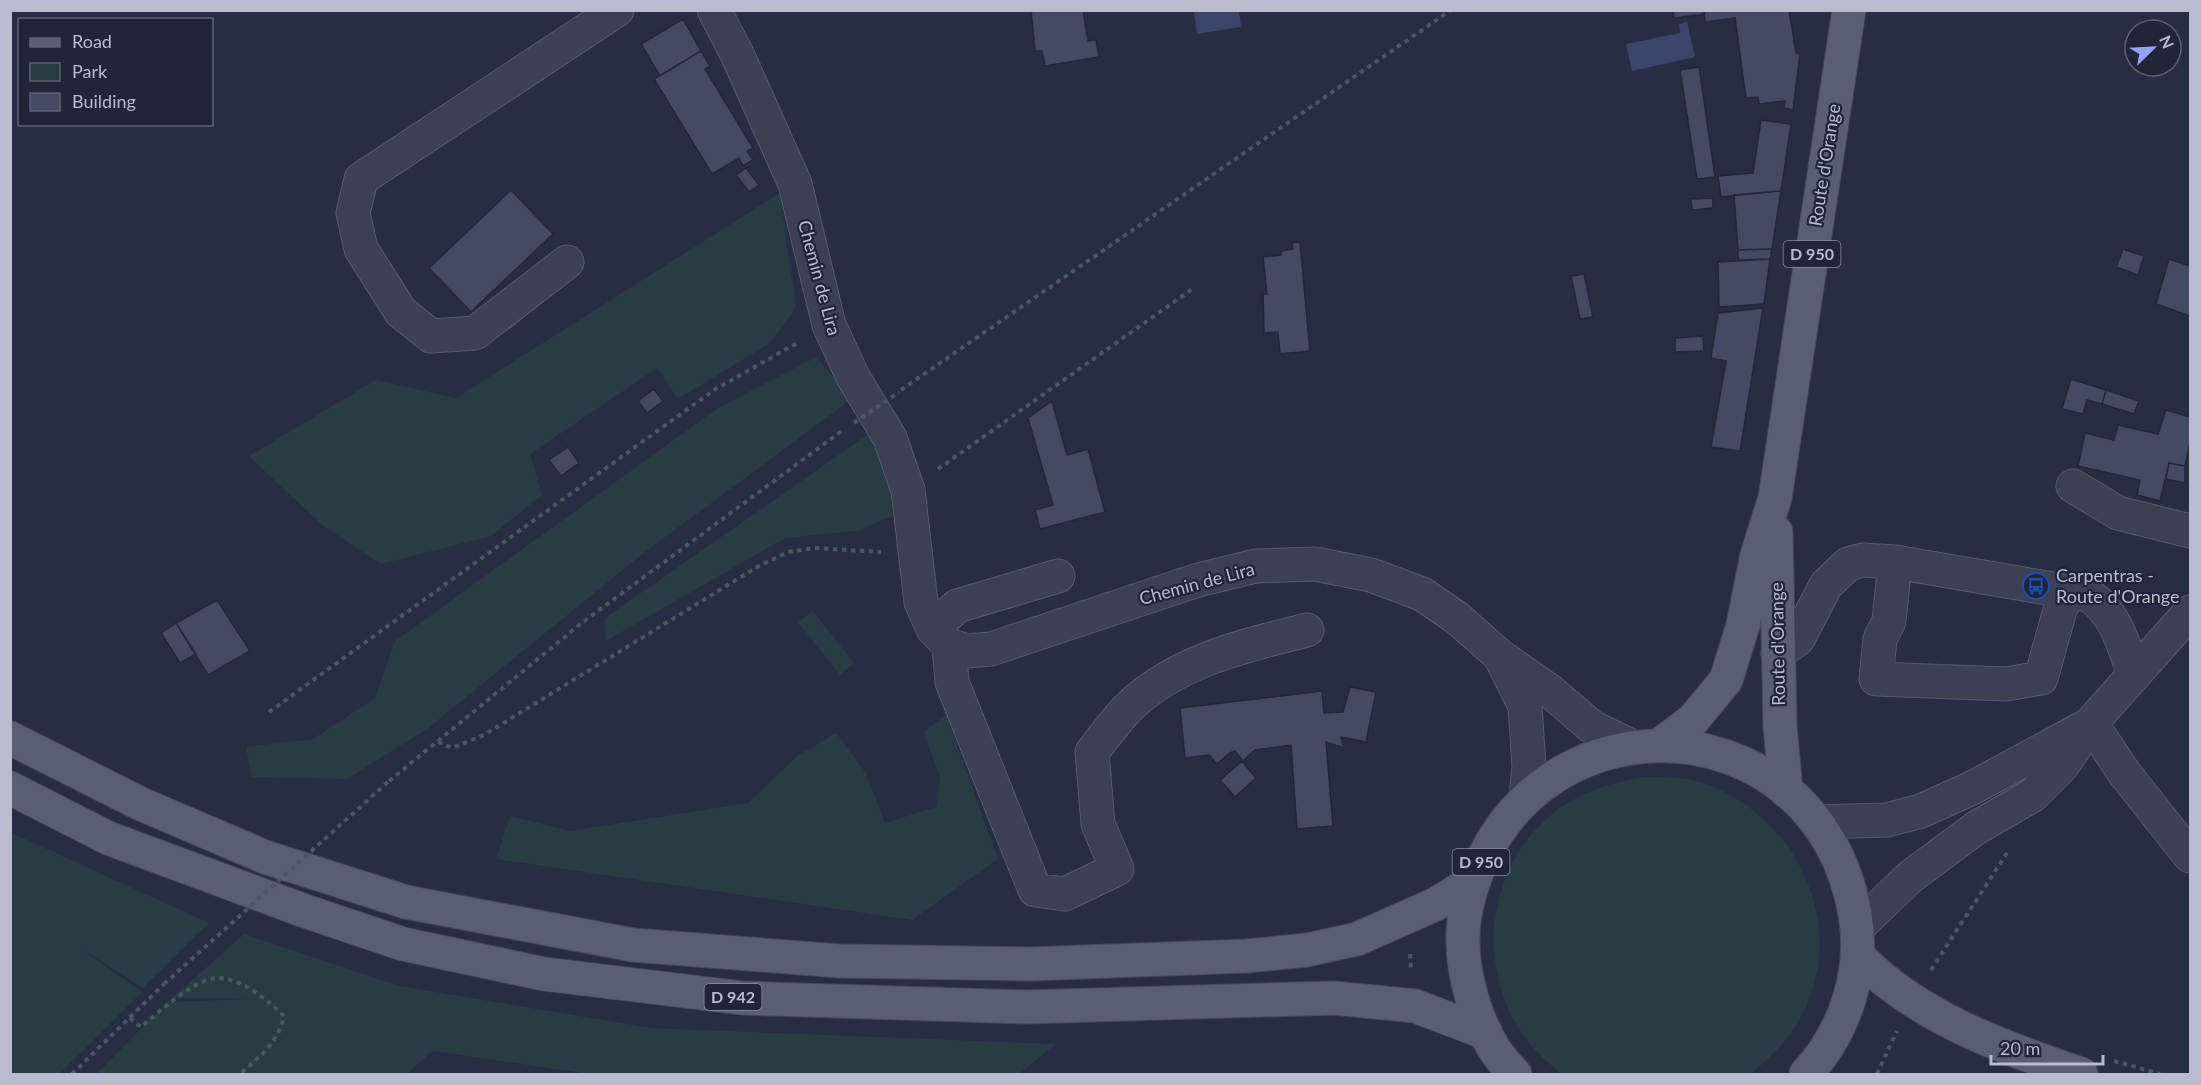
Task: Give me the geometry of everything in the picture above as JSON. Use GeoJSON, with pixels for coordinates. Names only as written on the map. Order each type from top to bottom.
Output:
{"type":"FeatureCollection","features":[{"type":"Feature","properties":{"kind":"main road","name":"Route d'Orange"},"geometry":{"type":"LineString","coordinates":[[1647,745],[1693,720],[1726,680],[1743,625],[1757,555],[1775,498],[1849,10]]}},
{"type":"Feature","properties":{"kind":"main road","name":"Route d'Orange"},"geometry":{"type":"LineString","coordinates":[[1775,498],[1780,726],[1786,791]]}},
{"type":"Feature","properties":{"kind":"main road"},"geometry":{"type":"LineString","coordinates":[[10,738],[141,804],[265,857],[406,902],[633,945],[840,961],[1029,964],[1247,956],[1307,950],[1357,939],[1436,904],[1473,881]]}},
{"type":"Feature","properties":{"kind":"main road","name":"D 950"},"geometry":{"type":"LineString","coordinates":[[1515,1074],[1486,1033],[1471,997],[1464,958],[1464,919],[1473,881],[1486,850],[1498,831],[1526,797],[1558,773],[1594,756],[1647,745],[1706,750],[1748,766],[1786,791],[1816,822],[1836,854],[1850,890],[1857,941],[1851,992],[1838,1028],[1819,1060],[1806,1074]]}},
{"type":"Feature","properties":{"kind":"main road","name":"D 942"},"geometry":{"type":"LineString","coordinates":[[10,788],[108,838],[302,910],[403,944],[544,974],[742,998],[1014,1007],[1334,998],[1415,1006],[1486,1033]]}},
{"type":"Feature","properties":{"kind":"main road"},"geometry":{"type":"LineString","coordinates":[[1857,941],[1880,979],[1911,1001],[1990,1040],[2081,1074]]}},
{"type":"Feature","properties":{"kind":"street"},"geometry":{"type":"LineString","coordinates":[[567,262],[475,333],[431,336],[401,312],[361,249],[353,213],[361,179],[617,10]]}},
{"type":"Feature","properties":{"kind":"street","name":"Chemin de Lira"},"geometry":{"type":"LineString","coordinates":[[714,10],[737,54],[795,184],[829,325],[853,377],[890,438],[908,490],[921,602],[941,637],[952,682],[1035,890],[1065,894],[1117,870],[1098,824],[1092,752],[1128,709],[1172,674],[1231,648],[1307,630]]}},
{"type":"Feature","properties":{"kind":"street"},"geometry":{"type":"LineString","coordinates":[[2073,486],[2118,513],[2190,531]]}},
{"type":"Feature","properties":{"kind":"street"},"geometry":{"type":"LineString","coordinates":[[1778,653],[1798,639],[1826,585],[1848,564],[1863,560],[1895,562],[2088,595],[2101,603],[2114,623],[2134,675]]}},
{"type":"Feature","properties":{"kind":"street"},"geometry":{"type":"LineString","coordinates":[[1895,562],[1889,621],[1880,639],[1876,680],[2006,684],[2041,678],[2060,610],[2069,591]]}},
{"type":"Feature","properties":{"kind":"street","name":"Chemin de Lira"},"geometry":{"type":"LineString","coordinates":[[941,637],[967,651],[991,649],[1198,580],[1256,566],[1315,564],[1371,575],[1422,594],[1457,618],[1500,656]]}},
{"type":"Feature","properties":{"kind":"street"},"geometry":{"type":"LineString","coordinates":[[941,637],[957,606],[1058,576]]}},
{"type":"Feature","properties":{"kind":"street"},"geometry":{"type":"LineString","coordinates":[[1857,941],[1910,877],[1976,828],[2033,795],[2062,766],[2091,723],[2190,612]]}},
{"type":"Feature","properties":{"kind":"street"},"geometry":{"type":"LineString","coordinates":[[1500,656],[1550,690],[1592,727],[1647,745]]}},
{"type":"Feature","properties":{"kind":"street"},"geometry":{"type":"LineString","coordinates":[[1500,656],[1525,706],[1530,766],[1526,797]]}},
{"type":"Feature","properties":{"kind":"street"},"geometry":{"type":"LineString","coordinates":[[1816,822],[1887,820],[1921,811],[1972,788],[2091,723]]}},
{"type":"Feature","properties":{"kind":"street"},"geometry":{"type":"LineString","coordinates":[[2091,723],[2125,774],[2190,856]]}},
{"type":"Feature","properties":{"kind":"path"},"geometry":{"type":"LineString","coordinates":[[72,1074],[164,984],[389,781],[583,622],[854,423],[1451,10]]}},
{"type":"Feature","properties":{"kind":"path"},"geometry":{"type":"LineString","coordinates":[[908,490],[1194,287]]}},
{"type":"Feature","properties":{"kind":"path"},"geometry":{"type":"LineString","coordinates":[[269,712],[714,390],[829,325]]}},
{"type":"Feature","properties":{"kind":"path"},"geometry":{"type":"LineString","coordinates":[[438,742],[452,748],[483,735],[757,567],[788,552],[814,548],[915,553]]}},
{"type":"Feature","properties":{"kind":"path"},"geometry":{"type":"LineString","coordinates":[[1877,1074],[1911,1001],[2010,849]]}},
{"type":"Feature","properties":{"kind":"path"},"geometry":{"type":"LineString","coordinates":[[130,1018],[141,1027],[191,988],[218,977],[246,987],[273,1004],[284,1016],[281,1032],[240,1074]]}},
{"type":"Feature","properties":{"kind":"green space"},"geometry":{"type":"Polygon","coordinates":[[[780,193],[796,308],[770,343],[678,399],[657,368],[530,454],[542,495],[491,536],[381,564],[322,525],[249,456],[376,380],[456,398],[780,193]]]}},
{"type":"Feature","properties":{"kind":"green space"},"geometry":{"type":"Polygon","coordinates":[[[816,357],[852,399],[645,552],[427,729],[347,779],[252,777],[246,747],[313,739],[375,698],[395,641],[718,408],[816,357]]]}},
{"type":"Feature","properties":{"kind":"green space"},"geometry":{"type":"Polygon","coordinates":[[[870,433],[890,466],[892,516],[857,531],[785,538],[606,641],[605,618],[870,433]]]}},
{"type":"Feature","properties":{"kind":"green space"},"geometry":{"type":"Polygon","coordinates":[[[813,611],[854,663],[840,675],[798,622],[813,611]]]}},
{"type":"Feature","properties":{"kind":"green space"},"geometry":{"type":"Polygon","coordinates":[[[946,715],[998,859],[912,920],[496,859],[510,816],[570,831],[748,803],[796,757],[836,733],[866,773],[885,823],[936,807],[940,776],[923,732],[946,715]]]}},
{"type":"Feature","properties":{"kind":"green space"},"geometry":{"type":"Polygon","coordinates":[[[1645,777],[1696,781],[1736,798],[1764,820],[1787,846],[1805,876],[1816,909],[1819,943],[1815,978],[1803,1013],[1793,1031],[1773,1054],[1750,1074],[1563,1074],[1535,1050],[1514,1021],[1501,988],[1494,953],[1495,918],[1504,883],[1519,851],[1542,823],[1565,805],[1603,787],[1645,777]]]}},
{"type":"Feature","properties":{"kind":"green space"},"geometry":{"type":"Polygon","coordinates":[[[10,832],[209,923],[143,988],[78,947],[142,992],[59,1074],[11,1074],[10,832]]]}},
{"type":"Feature","properties":{"kind":"green space"},"geometry":{"type":"Polygon","coordinates":[[[244,934],[399,986],[651,1028],[1056,1044],[1019,1074],[590,1074],[433,1051],[406,1074],[97,1074],[167,1002],[247,999],[172,998],[244,934]]]}},
{"type":"Feature","properties":{"kind":"water"},"geometry":{"type":"Polygon","coordinates":[[[1239,11],[1241,27],[1197,34],[1194,12],[1239,11]]]}},
{"type":"Feature","properties":{"kind":"water"},"geometry":{"type":"Polygon","coordinates":[[[1687,22],[1695,57],[1632,71],[1626,44],[1680,33],[1679,24],[1687,22]]]}},
{"type":"Feature","properties":{"kind":"building"},"geometry":{"type":"Polygon","coordinates":[[[1031,10],[1083,10],[1088,41],[1096,40],[1099,57],[1045,66],[1042,51],[1035,51],[1031,10]]]}},
{"type":"Feature","properties":{"kind":"building"},"geometry":{"type":"Polygon","coordinates":[[[1673,10],[1704,10],[1705,14],[1674,18],[1673,10]]]}},
{"type":"Feature","properties":{"kind":"building"},"geometry":{"type":"Polygon","coordinates":[[[1704,10],[1789,10],[1796,53],[1800,54],[1793,110],[1784,108],[1785,101],[1759,104],[1758,97],[1746,98],[1735,18],[1705,22],[1704,10]]]}},
{"type":"Feature","properties":{"kind":"building"},"geometry":{"type":"Polygon","coordinates":[[[683,19],[701,51],[660,76],[641,44],[683,19]]]}},
{"type":"Feature","properties":{"kind":"building"},"geometry":{"type":"Polygon","coordinates":[[[701,51],[710,66],[705,69],[753,148],[747,151],[753,160],[743,166],[739,158],[712,174],[654,79],[701,51]]]}},
{"type":"Feature","properties":{"kind":"building"},"geometry":{"type":"Polygon","coordinates":[[[1699,67],[1715,177],[1697,179],[1680,70],[1699,67]]]}},
{"type":"Feature","properties":{"kind":"building"},"geometry":{"type":"Polygon","coordinates":[[[1761,120],[1791,124],[1781,191],[1721,197],[1718,176],[1753,173],[1761,120]]]}},
{"type":"Feature","properties":{"kind":"building"},"geometry":{"type":"Polygon","coordinates":[[[746,168],[759,185],[749,192],[736,175],[746,168]]]}},
{"type":"Feature","properties":{"kind":"building"},"geometry":{"type":"Polygon","coordinates":[[[511,190],[553,234],[471,312],[429,268],[511,190]]]}},
{"type":"Feature","properties":{"kind":"building"},"geometry":{"type":"Polygon","coordinates":[[[1781,191],[1772,249],[1738,250],[1734,195],[1781,191]]]}},
{"type":"Feature","properties":{"kind":"building"},"geometry":{"type":"Polygon","coordinates":[[[1713,198],[1713,208],[1692,210],[1691,199],[1713,198]]]}},
{"type":"Feature","properties":{"kind":"building"},"geometry":{"type":"Polygon","coordinates":[[[1300,242],[1310,351],[1280,354],[1278,332],[1264,333],[1263,294],[1267,294],[1263,257],[1281,255],[1281,251],[1293,249],[1292,243],[1300,242]]]}},
{"type":"Feature","properties":{"kind":"building"},"geometry":{"type":"Polygon","coordinates":[[[1772,249],[1770,259],[1738,260],[1738,250],[1772,249]]]}},
{"type":"Feature","properties":{"kind":"building"},"geometry":{"type":"Polygon","coordinates":[[[2123,249],[2144,256],[2138,275],[2116,267],[2123,249]]]}},
{"type":"Feature","properties":{"kind":"building"},"geometry":{"type":"Polygon","coordinates":[[[1770,259],[1764,304],[1719,307],[1718,262],[1770,259]]]}},
{"type":"Feature","properties":{"kind":"building"},"geometry":{"type":"Polygon","coordinates":[[[2169,259],[2190,266],[2190,316],[2156,304],[2169,259]]]}},
{"type":"Feature","properties":{"kind":"building"},"geometry":{"type":"Polygon","coordinates":[[[1584,274],[1593,317],[1580,319],[1571,276],[1584,274]]]}},
{"type":"Feature","properties":{"kind":"building"},"geometry":{"type":"Polygon","coordinates":[[[1763,308],[1740,451],[1711,447],[1726,361],[1711,358],[1718,313],[1763,308]]]}},
{"type":"Feature","properties":{"kind":"building"},"geometry":{"type":"Polygon","coordinates":[[[1703,336],[1704,351],[1675,352],[1675,338],[1703,336]]]}},
{"type":"Feature","properties":{"kind":"building"},"geometry":{"type":"Polygon","coordinates":[[[2071,379],[2106,390],[2102,404],[2087,400],[2083,414],[2062,409],[2071,379]]]}},
{"type":"Feature","properties":{"kind":"building"},"geometry":{"type":"Polygon","coordinates":[[[654,389],[663,401],[647,413],[638,401],[654,389]]]}},
{"type":"Feature","properties":{"kind":"building"},"geometry":{"type":"Polygon","coordinates":[[[2106,390],[2139,401],[2134,414],[2102,404],[2106,390]]]}},
{"type":"Feature","properties":{"kind":"building"},"geometry":{"type":"Polygon","coordinates":[[[1052,401],[1067,455],[1088,449],[1105,512],[1040,529],[1035,510],[1053,505],[1028,418],[1052,401]]]}},
{"type":"Feature","properties":{"kind":"building"},"geometry":{"type":"Polygon","coordinates":[[[2166,410],[2190,417],[2190,443],[2185,466],[2169,463],[2160,501],[2137,495],[2140,480],[2078,466],[2085,433],[2114,440],[2118,425],[2158,434],[2166,410]]]}},
{"type":"Feature","properties":{"kind":"building"},"geometry":{"type":"Polygon","coordinates":[[[568,447],[579,463],[561,476],[549,460],[568,447]]]}},
{"type":"Feature","properties":{"kind":"building"},"geometry":{"type":"Polygon","coordinates":[[[2169,463],[2185,466],[2185,483],[2166,479],[2169,463]]]}},
{"type":"Feature","properties":{"kind":"building"},"geometry":{"type":"Polygon","coordinates":[[[217,600],[250,651],[208,675],[176,623],[217,600]]]}},
{"type":"Feature","properties":{"kind":"building"},"geometry":{"type":"Polygon","coordinates":[[[176,623],[196,654],[180,663],[161,633],[176,623]]]}},
{"type":"Feature","properties":{"kind":"building"},"geometry":{"type":"Polygon","coordinates":[[[1350,687],[1376,692],[1366,742],[1341,737],[1344,748],[1326,742],[1333,826],[1297,829],[1291,745],[1255,750],[1243,761],[1235,751],[1217,764],[1209,755],[1185,758],[1180,708],[1322,691],[1324,713],[1343,712],[1350,687]]]}},
{"type":"Feature","properties":{"kind":"building"},"geometry":{"type":"Polygon","coordinates":[[[1242,761],[1256,778],[1235,797],[1220,780],[1242,761]]]}},
{"type":"Feature","properties":{"kind":"place","name":"Carpentras - Route d'Orange"},"geometry":{"type":"Point","coordinates":[2036,586]}}]}
